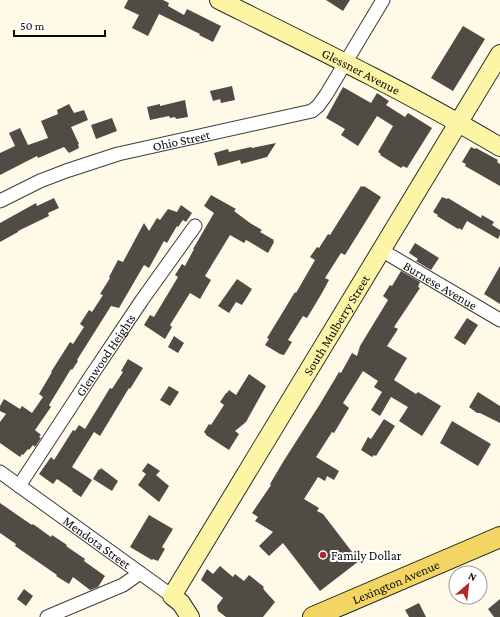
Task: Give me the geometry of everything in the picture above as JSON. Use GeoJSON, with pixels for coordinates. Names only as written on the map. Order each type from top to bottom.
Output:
{"type":"FeatureCollection","features":[{"type":"Feature","properties":{"kind":"main road","name":"Lexington Avenue"},"geometry":{"type":"LineString","coordinates":[[313,617],[500,537]]}},
{"type":"Feature","properties":{"kind":"street","name":"Glessner Avenue"},"geometry":{"type":"LineString","coordinates":[[219,0],[344,62],[458,122],[500,147]]}},
{"type":"Feature","properties":{"kind":"street","name":"Ohio Street"},"geometry":{"type":"LineString","coordinates":[[0,201],[66,171],[118,154],[312,111],[318,106],[326,95],[344,62],[383,0]]}},
{"type":"Feature","properties":{"kind":"street","name":"South Mulberry Street"},"geometry":{"type":"LineString","coordinates":[[172,596],[500,54]]}},
{"type":"Feature","properties":{"kind":"street","name":"Glenwood Heights"},"geometry":{"type":"LineString","coordinates":[[19,486],[142,300],[195,226]]}},
{"type":"Feature","properties":{"kind":"street","name":"Burnese Avenue"},"geometry":{"type":"LineString","coordinates":[[382,250],[500,320]]}},
{"type":"Feature","properties":{"kind":"street","name":"Mendota Street"},"geometry":{"type":"LineString","coordinates":[[0,472],[172,596],[181,603],[190,617]]}},
{"type":"Feature","properties":{"kind":"street"},"geometry":{"type":"LineString","coordinates":[[46,617],[123,585],[140,573]]}},
{"type":"Feature","properties":{"kind":"building"},"geometry":{"type":"Polygon","coordinates":[[[128,0],[163,0],[169,3],[168,6],[184,15],[187,9],[221,26],[213,42],[159,14],[148,36],[132,28],[139,15],[124,8],[128,0]]]}},
{"type":"Feature","properties":{"kind":"building"},"geometry":{"type":"Polygon","coordinates":[[[326,0],[350,0],[343,11],[326,0]]]}},
{"type":"Feature","properties":{"kind":"building"},"geometry":{"type":"Polygon","coordinates":[[[463,26],[485,39],[453,91],[431,78],[463,26]]]}},
{"type":"Feature","properties":{"kind":"building"},"geometry":{"type":"Polygon","coordinates":[[[232,86],[235,100],[221,103],[220,99],[213,101],[210,91],[232,86]]]}},
{"type":"Feature","properties":{"kind":"building"},"geometry":{"type":"Polygon","coordinates":[[[343,87],[371,103],[377,93],[389,101],[386,105],[405,117],[408,113],[432,128],[407,168],[403,166],[401,168],[380,155],[381,154],[378,152],[393,126],[377,116],[358,146],[341,135],[345,129],[326,118],[343,87]]]}},
{"type":"Feature","properties":{"kind":"building"},"geometry":{"type":"Polygon","coordinates":[[[185,100],[188,117],[176,119],[175,117],[170,118],[169,116],[150,120],[147,107],[160,104],[160,106],[185,100]]]}},
{"type":"Feature","properties":{"kind":"building"},"geometry":{"type":"Polygon","coordinates":[[[69,104],[74,113],[84,110],[88,120],[71,127],[79,144],[79,148],[69,153],[64,147],[38,158],[37,156],[0,175],[0,153],[15,146],[9,133],[20,128],[28,145],[48,138],[41,121],[58,114],[57,110],[69,104]]]}},
{"type":"Feature","properties":{"kind":"building"},"geometry":{"type":"Polygon","coordinates":[[[112,118],[117,131],[96,139],[91,125],[112,118]]]}},
{"type":"Feature","properties":{"kind":"building"},"geometry":{"type":"Polygon","coordinates":[[[276,143],[267,157],[241,164],[240,160],[218,166],[214,153],[228,149],[229,152],[276,143]]]}},
{"type":"Feature","properties":{"kind":"building"},"geometry":{"type":"Polygon","coordinates":[[[471,147],[476,148],[498,160],[497,162],[500,164],[500,186],[465,166],[466,164],[462,162],[471,147]]]}},
{"type":"Feature","properties":{"kind":"building"},"geometry":{"type":"Polygon","coordinates":[[[361,186],[364,186],[381,197],[345,255],[341,253],[325,278],[329,280],[307,318],[303,316],[288,340],[292,342],[284,355],[280,354],[265,345],[269,339],[267,338],[315,260],[310,257],[317,247],[319,248],[328,234],[330,235],[361,186]]]}},
{"type":"Feature","properties":{"kind":"building"},"geometry":{"type":"Polygon","coordinates":[[[211,195],[236,209],[234,211],[262,230],[260,232],[274,240],[274,242],[268,253],[246,240],[244,243],[230,235],[205,276],[211,280],[200,299],[190,293],[170,325],[172,327],[165,339],[144,325],[150,315],[154,317],[178,277],[175,275],[182,264],[185,266],[214,213],[204,206],[211,195]]]}},
{"type":"Feature","properties":{"kind":"building"},"geometry":{"type":"Polygon","coordinates":[[[442,197],[448,198],[481,218],[482,215],[494,222],[492,225],[500,230],[498,239],[467,221],[462,230],[437,216],[438,215],[433,212],[442,197]]]}},
{"type":"Feature","properties":{"kind":"building"},"geometry":{"type":"Polygon","coordinates":[[[54,198],[59,208],[48,213],[49,216],[18,231],[0,242],[0,223],[36,203],[37,206],[54,198]]]}},
{"type":"Feature","properties":{"kind":"building"},"geometry":{"type":"Polygon","coordinates":[[[181,205],[192,213],[186,222],[183,220],[178,227],[177,226],[167,243],[164,241],[149,268],[144,265],[119,308],[111,306],[77,360],[78,361],[72,370],[71,369],[49,405],[51,407],[35,430],[41,435],[39,437],[41,438],[35,447],[33,445],[20,457],[0,443],[0,422],[6,414],[0,411],[0,406],[4,399],[20,409],[22,406],[32,413],[43,397],[39,394],[51,372],[70,342],[73,344],[84,327],[80,324],[89,310],[92,312],[103,295],[100,294],[110,278],[109,277],[118,260],[123,262],[144,223],[149,231],[157,218],[160,220],[168,209],[177,212],[181,205]]]}},
{"type":"Feature","properties":{"kind":"building"},"geometry":{"type":"Polygon","coordinates":[[[415,243],[439,258],[431,270],[416,261],[418,259],[409,253],[415,243]]]}},
{"type":"Feature","properties":{"kind":"building"},"geometry":{"type":"Polygon","coordinates":[[[500,266],[500,304],[484,294],[500,266]]]}},
{"type":"Feature","properties":{"kind":"building"},"geometry":{"type":"Polygon","coordinates":[[[401,271],[420,282],[418,287],[420,288],[394,327],[398,329],[387,346],[407,358],[394,380],[416,394],[418,392],[441,406],[422,436],[399,421],[408,407],[391,397],[380,416],[371,410],[382,392],[374,387],[378,381],[363,371],[343,403],[349,408],[334,433],[332,432],[316,457],[339,471],[334,480],[327,476],[325,481],[318,477],[304,499],[319,508],[317,511],[323,514],[359,561],[320,591],[283,543],[269,556],[259,546],[273,532],[255,521],[258,517],[252,513],[271,485],[270,484],[283,462],[339,372],[341,373],[352,353],[357,356],[360,346],[388,300],[383,296],[390,285],[392,286],[401,271]]]}},
{"type":"Feature","properties":{"kind":"building"},"geometry":{"type":"Polygon","coordinates":[[[237,279],[252,289],[242,305],[236,302],[229,313],[218,306],[237,279]]]}},
{"type":"Feature","properties":{"kind":"building"},"geometry":{"type":"Polygon","coordinates":[[[467,318],[478,325],[465,345],[454,338],[467,318]]]}},
{"type":"Feature","properties":{"kind":"building"},"geometry":{"type":"Polygon","coordinates":[[[174,336],[184,343],[178,353],[168,347],[174,336]]]}},
{"type":"Feature","properties":{"kind":"building"},"geometry":{"type":"Polygon","coordinates":[[[128,359],[143,368],[100,436],[94,432],[72,467],[92,480],[81,497],[57,479],[53,484],[39,474],[51,457],[54,460],[73,430],[75,431],[79,425],[85,429],[110,388],[112,389],[123,372],[121,371],[128,359]]]}},
{"type":"Feature","properties":{"kind":"building"},"geometry":{"type":"Polygon","coordinates":[[[249,374],[266,386],[246,422],[235,431],[239,434],[229,450],[206,435],[204,432],[209,424],[211,425],[224,405],[220,402],[226,393],[229,390],[236,395],[249,374]]]}},
{"type":"Feature","properties":{"kind":"building"},"geometry":{"type":"Polygon","coordinates":[[[169,386],[179,392],[170,406],[160,400],[169,386]]]}},
{"type":"Feature","properties":{"kind":"building"},"geometry":{"type":"Polygon","coordinates":[[[478,392],[500,406],[500,423],[477,413],[469,407],[478,392]]]}},
{"type":"Feature","properties":{"kind":"building"},"geometry":{"type":"Polygon","coordinates":[[[384,419],[395,426],[376,456],[374,455],[372,457],[361,450],[368,437],[371,439],[384,419]]]}},
{"type":"Feature","properties":{"kind":"building"},"geometry":{"type":"Polygon","coordinates":[[[452,421],[491,444],[478,466],[440,443],[452,421]]]}},
{"type":"Feature","properties":{"kind":"building"},"geometry":{"type":"Polygon","coordinates":[[[148,463],[160,471],[156,475],[169,486],[159,502],[138,485],[146,474],[142,471],[148,463]]]}},
{"type":"Feature","properties":{"kind":"building"},"geometry":{"type":"Polygon","coordinates":[[[101,468],[118,481],[112,491],[93,479],[101,468]]]}},
{"type":"Feature","properties":{"kind":"building"},"geometry":{"type":"Polygon","coordinates":[[[0,503],[51,537],[52,535],[67,545],[66,546],[85,559],[84,561],[105,576],[98,587],[90,590],[73,577],[69,584],[15,546],[16,544],[0,533],[0,503]]]}},
{"type":"Feature","properties":{"kind":"building"},"geometry":{"type":"Polygon","coordinates":[[[149,515],[173,529],[162,547],[165,549],[158,561],[152,560],[130,547],[149,515]]]}},
{"type":"Feature","properties":{"kind":"building"},"geometry":{"type":"Polygon","coordinates":[[[220,566],[233,577],[235,574],[244,581],[249,575],[264,587],[263,588],[265,591],[275,602],[263,617],[226,617],[218,611],[217,606],[223,598],[201,580],[207,569],[213,574],[220,566]]]}},
{"type":"Feature","properties":{"kind":"building"},"geometry":{"type":"Polygon","coordinates":[[[24,589],[33,596],[26,606],[17,599],[24,589]]]}},
{"type":"Feature","properties":{"kind":"building"},"geometry":{"type":"Polygon","coordinates":[[[500,599],[500,617],[494,617],[488,609],[500,599]]]}},
{"type":"Feature","properties":{"kind":"building"},"geometry":{"type":"Polygon","coordinates":[[[419,603],[426,617],[409,617],[405,610],[419,603]]]}},
{"type":"Feature","properties":{"kind":"place","name":"Family Dollar"},"geometry":{"type":"Point","coordinates":[323,555]}}]}
